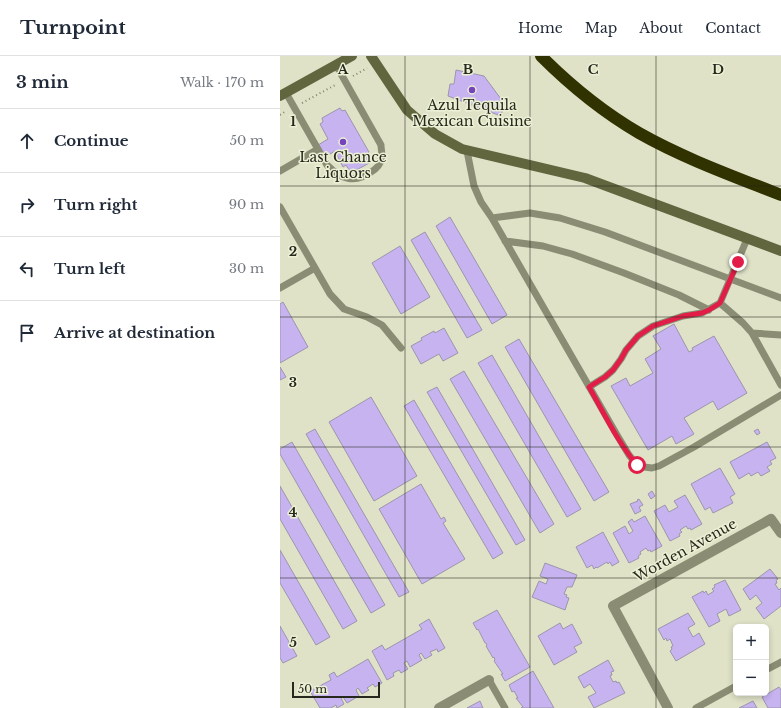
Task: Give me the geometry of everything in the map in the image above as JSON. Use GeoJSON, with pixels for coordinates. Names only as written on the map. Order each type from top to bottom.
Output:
{"type":"FeatureCollection","features":[{"type":"Feature","properties":{"kind":"highway"},"geometry":{"type":"LineString","coordinates":[[541,56],[582,93],[638,133],[665,147],[727,174],[781,195]]}},
{"type":"Feature","properties":{"kind":"street"},"geometry":{"type":"LineString","coordinates":[[283,95],[352,56]]}},
{"type":"Feature","properties":{"kind":"street"},"geometry":{"type":"LineString","coordinates":[[371,56],[407,110],[435,134],[462,150],[585,178],[781,252]]}},
{"type":"Feature","properties":{"kind":"street","name":"Worden Avenue"},"geometry":{"type":"LineString","coordinates":[[668,708],[613,606],[771,519],[781,533]]}},
{"type":"Feature","properties":{"kind":"street"},"geometry":{"type":"LineString","coordinates":[[439,708],[489,680]]}},
{"type":"Feature","properties":{"kind":"lane"},"geometry":{"type":"LineString","coordinates":[[283,95],[294,107],[327,165],[334,172],[352,179],[360,178],[370,173],[378,167],[381,162],[381,145],[336,65]]}},
{"type":"Feature","properties":{"kind":"lane"},"geometry":{"type":"LineString","coordinates":[[280,171],[318,149]]}},
{"type":"Feature","properties":{"kind":"lane"},"geometry":{"type":"LineString","coordinates":[[467,151],[474,186],[481,202],[492,218],[629,455],[637,465],[644,468],[652,468],[663,463],[694,447],[781,395]]}},
{"type":"Feature","properties":{"kind":"lane"},"geometry":{"type":"LineString","coordinates":[[280,207],[330,294],[337,303],[344,309],[367,317],[382,325],[401,348]]}},
{"type":"Feature","properties":{"kind":"lane"},"geometry":{"type":"LineString","coordinates":[[492,218],[530,213],[560,218],[605,232],[781,298]]}},
{"type":"Feature","properties":{"kind":"lane"},"geometry":{"type":"LineString","coordinates":[[589,387],[613,370],[626,350],[638,336],[653,326],[683,316],[702,313],[720,303],[747,239]]}},
{"type":"Feature","properties":{"kind":"lane"},"geometry":{"type":"LineString","coordinates":[[505,241],[543,246],[572,254],[624,273],[709,310]]}},
{"type":"Feature","properties":{"kind":"lane"},"geometry":{"type":"LineString","coordinates":[[280,288],[315,268]]}},
{"type":"Feature","properties":{"kind":"lane"},"geometry":{"type":"LineString","coordinates":[[720,303],[752,333],[781,385]]}},
{"type":"Feature","properties":{"kind":"lane"},"geometry":{"type":"LineString","coordinates":[[752,333],[781,334]]}},
{"type":"Feature","properties":{"kind":"lane"},"geometry":{"type":"LineString","coordinates":[[769,668],[781,662]]}},
{"type":"Feature","properties":{"kind":"lane"},"geometry":{"type":"LineString","coordinates":[[489,680],[505,708]]}},
{"type":"Feature","properties":{"kind":"lane"},"geometry":{"type":"LineString","coordinates":[[696,708],[733,688]]}},
{"type":"Feature","properties":{"kind":"path"},"geometry":{"type":"LineString","coordinates":[[280,115],[361,72]]}},
{"type":"Feature","properties":{"kind":"building","name":"Azul Tequila Mexican Cuisine"},"geometry":{"type":"Polygon","coordinates":[[[456,70],[484,76],[504,103],[501,116],[448,96],[450,84],[454,84],[456,70]]]}},
{"type":"Feature","properties":{"kind":"building","name":"Last Chance Liquors"},"geometry":{"type":"Polygon","coordinates":[[[340,108],[342,111],[345,110],[369,152],[367,154],[371,162],[351,173],[346,165],[343,167],[335,151],[325,157],[318,145],[328,139],[320,124],[323,122],[322,118],[340,108]]]}},
{"type":"Feature","properties":{"kind":"building"},"geometry":{"type":"Polygon","coordinates":[[[450,217],[507,315],[492,324],[436,226],[450,217]]]}},
{"type":"Feature","properties":{"kind":"building"},"geometry":{"type":"Polygon","coordinates":[[[425,232],[482,330],[467,338],[411,240],[425,232]]]}},
{"type":"Feature","properties":{"kind":"building"},"geometry":{"type":"Polygon","coordinates":[[[400,246],[430,297],[401,314],[372,263],[400,246]]]}},
{"type":"Feature","properties":{"kind":"building"},"geometry":{"type":"Polygon","coordinates":[[[283,302],[308,347],[280,363],[280,304],[283,302]]]}},
{"type":"Feature","properties":{"kind":"building"},"geometry":{"type":"Polygon","coordinates":[[[674,324],[689,352],[693,350],[692,348],[714,336],[747,393],[718,410],[713,401],[684,418],[694,434],[676,444],[672,436],[648,450],[611,386],[626,378],[630,386],[653,373],[645,359],[661,349],[653,336],[674,324]]]}},
{"type":"Feature","properties":{"kind":"building"},"geometry":{"type":"Polygon","coordinates":[[[444,328],[458,353],[443,361],[439,354],[421,364],[411,346],[422,340],[421,338],[434,331],[435,333],[444,328]]]}},
{"type":"Feature","properties":{"kind":"building"},"geometry":{"type":"Polygon","coordinates":[[[519,339],[609,492],[594,501],[505,347],[519,339]]]}},
{"type":"Feature","properties":{"kind":"building"},"geometry":{"type":"Polygon","coordinates":[[[492,355],[581,509],[567,517],[478,363],[492,355]]]}},
{"type":"Feature","properties":{"kind":"building"},"geometry":{"type":"Polygon","coordinates":[[[280,367],[286,377],[280,380],[280,367]]]}},
{"type":"Feature","properties":{"kind":"building"},"geometry":{"type":"Polygon","coordinates":[[[464,371],[554,524],[540,533],[450,379],[464,371]]]}},
{"type":"Feature","properties":{"kind":"building"},"geometry":{"type":"Polygon","coordinates":[[[437,387],[525,540],[516,545],[427,392],[437,387]]]}},
{"type":"Feature","properties":{"kind":"building"},"geometry":{"type":"Polygon","coordinates":[[[371,397],[417,476],[374,501],[329,422],[371,397]]]}},
{"type":"Feature","properties":{"kind":"building"},"geometry":{"type":"Polygon","coordinates":[[[414,400],[503,553],[493,559],[404,406],[414,400]]]}},
{"type":"Feature","properties":{"kind":"building"},"geometry":{"type":"Polygon","coordinates":[[[315,429],[409,592],[399,597],[306,434],[315,429]]]}},
{"type":"Feature","properties":{"kind":"building"},"geometry":{"type":"Polygon","coordinates":[[[758,429],[760,433],[757,435],[754,431],[758,429]]]}},
{"type":"Feature","properties":{"kind":"building"},"geometry":{"type":"Polygon","coordinates":[[[292,442],[385,605],[371,613],[280,454],[280,449],[292,442]]]}},
{"type":"Feature","properties":{"kind":"building"},"geometry":{"type":"Polygon","coordinates":[[[767,442],[776,458],[770,461],[772,464],[767,467],[770,471],[761,476],[758,472],[751,476],[749,473],[739,479],[730,462],[767,442]]]}},
{"type":"Feature","properties":{"kind":"building"},"geometry":{"type":"Polygon","coordinates":[[[720,468],[735,494],[730,497],[733,503],[713,513],[710,507],[705,510],[691,484],[720,468]]]}},
{"type":"Feature","properties":{"kind":"building"},"geometry":{"type":"Polygon","coordinates":[[[421,484],[441,519],[444,517],[446,521],[443,523],[465,559],[422,584],[379,509],[421,484]]]}},
{"type":"Feature","properties":{"kind":"building"},"geometry":{"type":"Polygon","coordinates":[[[280,486],[357,621],[343,629],[280,519],[280,486]]]}},
{"type":"Feature","properties":{"kind":"building"},"geometry":{"type":"Polygon","coordinates":[[[652,491],[655,496],[651,499],[648,494],[652,491]]]}},
{"type":"Feature","properties":{"kind":"building"},"geometry":{"type":"Polygon","coordinates":[[[685,495],[702,524],[691,530],[686,526],[680,530],[682,532],[679,534],[680,536],[670,541],[654,511],[665,505],[669,512],[678,507],[674,501],[685,495]]]}},
{"type":"Feature","properties":{"kind":"building"},"geometry":{"type":"Polygon","coordinates":[[[639,499],[643,505],[639,507],[641,511],[635,514],[630,504],[638,501],[637,500],[639,499]]]}},
{"type":"Feature","properties":{"kind":"building"},"geometry":{"type":"Polygon","coordinates":[[[645,516],[662,546],[651,552],[646,548],[640,552],[641,554],[638,556],[639,558],[629,563],[613,533],[625,526],[629,534],[633,531],[628,522],[632,519],[634,522],[645,516]]]}},
{"type":"Feature","properties":{"kind":"building"},"geometry":{"type":"Polygon","coordinates":[[[603,532],[619,562],[612,566],[610,562],[608,564],[607,562],[594,569],[592,565],[587,568],[576,547],[603,532]]]}},
{"type":"Feature","properties":{"kind":"building"},"geometry":{"type":"Polygon","coordinates":[[[280,550],[330,637],[316,645],[280,583],[280,550]]]}},
{"type":"Feature","properties":{"kind":"building"},"geometry":{"type":"Polygon","coordinates":[[[545,563],[577,575],[572,587],[567,587],[564,594],[569,598],[565,610],[532,597],[539,581],[546,584],[548,579],[540,576],[545,563]]]}},
{"type":"Feature","properties":{"kind":"building"},"geometry":{"type":"Polygon","coordinates":[[[770,569],[778,579],[776,580],[777,583],[775,584],[779,590],[781,588],[781,606],[764,619],[756,608],[762,603],[756,595],[750,600],[743,589],[770,569]]]}},
{"type":"Feature","properties":{"kind":"building"},"geometry":{"type":"Polygon","coordinates":[[[725,580],[741,610],[729,616],[726,609],[717,614],[720,621],[709,627],[692,597],[703,591],[704,593],[706,591],[708,595],[714,591],[712,589],[715,587],[714,585],[725,580]]]}},
{"type":"Feature","properties":{"kind":"building"},"geometry":{"type":"Polygon","coordinates":[[[497,610],[530,667],[505,681],[501,674],[503,674],[494,661],[494,657],[493,658],[478,629],[477,630],[473,623],[497,610]]]}},
{"type":"Feature","properties":{"kind":"building"},"geometry":{"type":"Polygon","coordinates":[[[688,613],[695,624],[688,628],[693,637],[699,633],[705,644],[676,661],[670,651],[672,649],[671,647],[673,646],[670,639],[667,641],[666,638],[664,640],[658,629],[688,613]]]}},
{"type":"Feature","properties":{"kind":"building"},"geometry":{"type":"Polygon","coordinates":[[[429,619],[445,648],[438,652],[437,649],[430,652],[432,655],[425,659],[421,653],[419,655],[422,660],[410,667],[407,661],[404,663],[408,669],[401,673],[399,670],[393,673],[394,676],[387,680],[372,651],[382,645],[385,650],[422,629],[419,625],[429,619]]]}},
{"type":"Feature","properties":{"kind":"building"},"geometry":{"type":"Polygon","coordinates":[[[560,623],[563,629],[572,624],[582,643],[574,647],[577,652],[554,665],[538,636],[560,623]]]}},
{"type":"Feature","properties":{"kind":"building"},"geometry":{"type":"Polygon","coordinates":[[[280,626],[297,656],[283,663],[280,658],[280,626]]]}},
{"type":"Feature","properties":{"kind":"building"},"geometry":{"type":"Polygon","coordinates":[[[368,659],[382,683],[375,687],[373,684],[367,688],[369,690],[362,694],[358,688],[356,690],[359,696],[347,703],[343,697],[341,698],[344,704],[337,708],[336,705],[331,708],[320,708],[310,691],[331,680],[329,675],[334,672],[337,677],[368,659]]]}},
{"type":"Feature","properties":{"kind":"building"},"geometry":{"type":"Polygon","coordinates":[[[608,660],[614,671],[611,672],[612,675],[610,676],[613,682],[619,682],[625,693],[594,708],[588,697],[596,693],[590,684],[584,688],[578,677],[608,660]]]}},
{"type":"Feature","properties":{"kind":"building"},"geometry":{"type":"Polygon","coordinates":[[[533,671],[554,708],[521,708],[523,707],[516,698],[518,698],[514,691],[512,692],[509,685],[533,671]]]}},
{"type":"Feature","properties":{"kind":"building"},"geometry":{"type":"Polygon","coordinates":[[[779,687],[781,690],[781,708],[768,708],[762,697],[769,696],[769,693],[779,687]]]}},
{"type":"Feature","properties":{"kind":"building"},"geometry":{"type":"Polygon","coordinates":[[[480,701],[483,708],[467,708],[480,701]]]}},
{"type":"Feature","properties":{"kind":"building"},"geometry":{"type":"Polygon","coordinates":[[[753,701],[757,708],[739,708],[753,701]]]}},
{"type":"Feature","properties":{"kind":"place","name":"Azul Tequila Mexican Cuisine"},"geometry":{"type":"Point","coordinates":[472,90]}},
{"type":"Feature","properties":{"kind":"place","name":"Last Chance Liquors"},"geometry":{"type":"Point","coordinates":[343,142]}},
{"type":"Feature","properties":{"kind":"route"},"geometry":{"type":"LineString","coordinates":[[637,465],[629,455],[589,387],[613,370],[626,350],[638,336],[653,326],[683,316],[702,313],[720,303],[738,262]]}}]}
